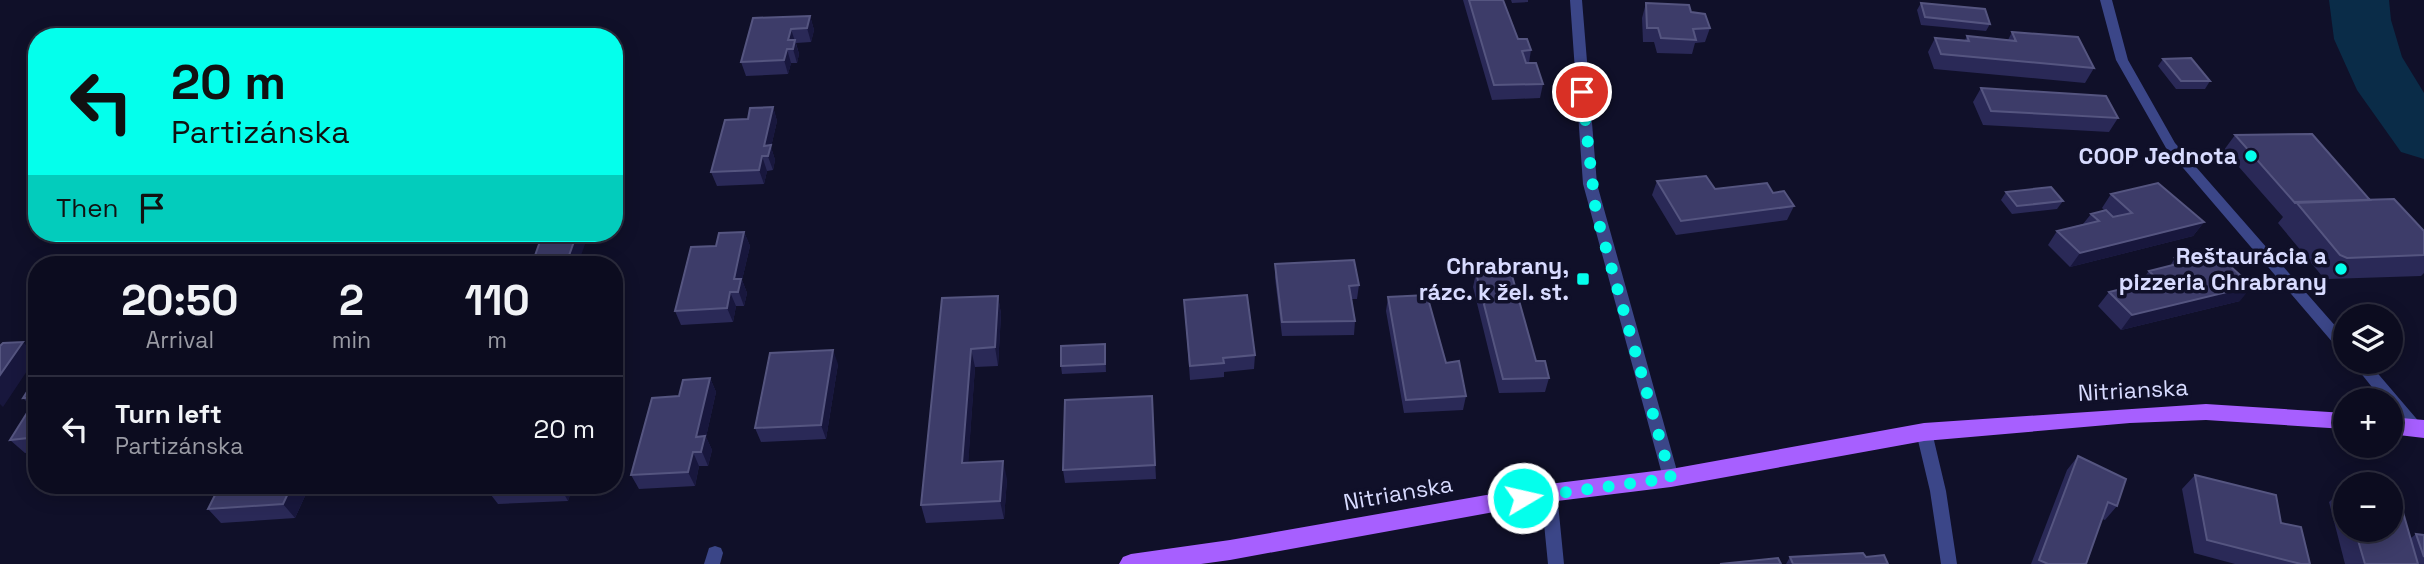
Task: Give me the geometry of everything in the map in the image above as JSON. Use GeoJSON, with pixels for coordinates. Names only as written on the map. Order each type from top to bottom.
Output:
{"type":"FeatureCollection","features":[{"type":"Feature","properties":{"kind":"main road","name":"Nitrianska"},"geometry":{"type":"LineString","coordinates":[[1131,564],[1230,550],[1549,493],[1671,478],[1924,432],[2130,415],[2206,412],[2333,420]]}},
{"type":"Feature","properties":{"kind":"street"},"geometry":{"type":"LineString","coordinates":[[1576,0],[1590,184],[1671,478]]}},
{"type":"Feature","properties":{"kind":"street"},"geometry":{"type":"LineString","coordinates":[[2106,0],[2122,60],[2170,145],[2333,333]]}},
{"type":"Feature","properties":{"kind":"street"},"geometry":{"type":"LineString","coordinates":[[2370,374],[2420,428]]}},
{"type":"Feature","properties":{"kind":"street"},"geometry":{"type":"LineString","coordinates":[[1924,432],[1938,491],[1950,564]]}},
{"type":"Feature","properties":{"kind":"street"},"geometry":{"type":"LineString","coordinates":[[1549,493],[1556,564]]}},
{"type":"Feature","properties":{"kind":"building"},"geometry":{"type":"Polygon","coordinates":[[[1469,0],[1503,0],[1518,39],[1527,39],[1531,50],[1522,51],[1526,63],[1536,63],[1543,84],[1494,85],[1469,0]]]}},
{"type":"Feature","properties":{"kind":"building"},"geometry":{"type":"Polygon","coordinates":[[[1646,3],[1689,5],[1691,12],[1705,14],[1710,28],[1693,29],[1696,40],[1661,38],[1658,28],[1647,28],[1646,3]]]}},
{"type":"Feature","properties":{"kind":"building"},"geometry":{"type":"Polygon","coordinates":[[[1921,3],[1985,9],[1990,24],[1925,17],[1921,3]]]}},
{"type":"Feature","properties":{"kind":"building"},"geometry":{"type":"Polygon","coordinates":[[[810,16],[807,28],[791,29],[788,40],[795,40],[793,49],[787,49],[784,60],[741,62],[753,18],[810,16]]]}},
{"type":"Feature","properties":{"kind":"building"},"geometry":{"type":"Polygon","coordinates":[[[2012,32],[2078,37],[2094,68],[1941,54],[1935,38],[1969,41],[1967,36],[2016,41],[2012,32]]]}},
{"type":"Feature","properties":{"kind":"building"},"geometry":{"type":"Polygon","coordinates":[[[2191,58],[2210,81],[2181,81],[2163,59],[2191,58]]]}},
{"type":"Feature","properties":{"kind":"building"},"geometry":{"type":"Polygon","coordinates":[[[1981,88],[2106,96],[2118,118],[1991,111],[1981,88]]]}},
{"type":"Feature","properties":{"kind":"building"},"geometry":{"type":"Polygon","coordinates":[[[773,107],[764,146],[771,145],[768,156],[762,156],[759,170],[711,172],[725,120],[748,119],[750,108],[773,107]]]}},
{"type":"Feature","properties":{"kind":"building"},"geometry":{"type":"Polygon","coordinates":[[[2312,134],[2370,200],[2295,203],[2235,135],[2312,134]]]}},
{"type":"Feature","properties":{"kind":"building"},"geometry":{"type":"Polygon","coordinates":[[[1706,176],[1715,189],[1767,183],[1773,193],[1784,191],[1794,206],[1681,221],[1657,181],[1706,176]]]}},
{"type":"Feature","properties":{"kind":"building"},"geometry":{"type":"Polygon","coordinates":[[[2158,183],[2204,222],[2080,253],[2057,231],[2099,221],[2091,214],[2106,210],[2113,217],[2132,213],[2111,194],[2158,183]]]}},
{"type":"Feature","properties":{"kind":"building"},"geometry":{"type":"Polygon","coordinates":[[[2051,187],[2063,201],[2017,206],[2006,192],[2051,187]]]}},
{"type":"Feature","properties":{"kind":"building"},"geometry":{"type":"Polygon","coordinates":[[[2394,199],[2424,231],[2424,255],[2347,258],[2340,255],[2296,202],[2394,199]]]}},
{"type":"Feature","properties":{"kind":"building"},"geometry":{"type":"Polygon","coordinates":[[[744,232],[734,279],[741,279],[738,292],[730,292],[727,308],[675,311],[691,247],[716,246],[719,233],[744,232]]]}},
{"type":"Feature","properties":{"kind":"building"},"geometry":{"type":"Polygon","coordinates":[[[540,242],[574,242],[569,256],[535,256],[540,242]]]}},
{"type":"Feature","properties":{"kind":"building"},"geometry":{"type":"Polygon","coordinates":[[[2193,254],[2199,259],[2218,255],[2252,286],[2132,315],[2109,292],[2158,280],[2149,271],[2181,263],[2175,258],[2193,254]]]}},
{"type":"Feature","properties":{"kind":"building"},"geometry":{"type":"Polygon","coordinates":[[[1354,260],[1359,285],[1349,286],[1355,321],[1282,322],[1275,264],[1354,260]]]}},
{"type":"Feature","properties":{"kind":"building"},"geometry":{"type":"Polygon","coordinates":[[[1511,272],[1536,361],[1545,361],[1549,378],[1503,379],[1476,273],[1511,272]]]}},
{"type":"Feature","properties":{"kind":"building"},"geometry":{"type":"Polygon","coordinates":[[[1247,295],[1255,355],[1223,358],[1224,363],[1190,366],[1184,300],[1247,295]]]}},
{"type":"Feature","properties":{"kind":"building"},"geometry":{"type":"Polygon","coordinates":[[[1427,295],[1446,363],[1459,361],[1466,396],[1406,400],[1388,297],[1427,295]]]}},
{"type":"Feature","properties":{"kind":"building"},"geometry":{"type":"Polygon","coordinates":[[[998,296],[995,347],[971,349],[962,463],[1003,461],[1000,501],[921,505],[942,298],[998,296]]]}},
{"type":"Feature","properties":{"kind":"building"},"geometry":{"type":"Polygon","coordinates":[[[23,342],[0,375],[0,346],[3,343],[23,342]]]}},
{"type":"Feature","properties":{"kind":"building"},"geometry":{"type":"Polygon","coordinates":[[[1105,344],[1105,364],[1061,366],[1061,346],[1105,344]]]}},
{"type":"Feature","properties":{"kind":"building"},"geometry":{"type":"Polygon","coordinates":[[[833,350],[821,425],[755,428],[770,353],[833,350]]]}},
{"type":"Feature","properties":{"kind":"building"},"geometry":{"type":"Polygon","coordinates":[[[710,378],[696,437],[705,436],[701,452],[693,452],[688,472],[631,475],[652,398],[679,396],[683,380],[710,378]]]}},
{"type":"Feature","properties":{"kind":"building"},"geometry":{"type":"Polygon","coordinates":[[[1152,396],[1155,465],[1063,470],[1065,400],[1152,396]]]}},
{"type":"Feature","properties":{"kind":"building"},"geometry":{"type":"Polygon","coordinates":[[[28,411],[28,438],[10,440],[28,411]]]}},
{"type":"Feature","properties":{"kind":"building"},"geometry":{"type":"Polygon","coordinates":[[[2078,456],[2126,479],[2117,506],[2108,502],[2086,564],[2048,564],[2039,560],[2078,456]]]}},
{"type":"Feature","properties":{"kind":"building"},"geometry":{"type":"Polygon","coordinates":[[[2195,475],[2276,495],[2281,523],[2301,527],[2310,564],[2207,540],[2195,475]]]}},
{"type":"Feature","properties":{"kind":"building"},"geometry":{"type":"Polygon","coordinates":[[[216,494],[288,494],[283,504],[208,509],[216,494]]]}},
{"type":"Feature","properties":{"kind":"building"},"geometry":{"type":"Polygon","coordinates":[[[2403,512],[2418,564],[2365,564],[2359,542],[2403,542],[2403,512]]]}},
{"type":"Feature","properties":{"kind":"building"},"geometry":{"type":"Polygon","coordinates":[[[2416,534],[2424,535],[2424,557],[2416,534]]]}},
{"type":"Feature","properties":{"kind":"building"},"geometry":{"type":"Polygon","coordinates":[[[1863,553],[1866,557],[1884,555],[1888,564],[1793,564],[1790,557],[1863,553]]]}},
{"type":"Feature","properties":{"kind":"building"},"geometry":{"type":"Polygon","coordinates":[[[1778,558],[1781,564],[1720,564],[1778,558]]]}},
{"type":"Feature","properties":{"kind":"waterway"},"geometry":{"type":"LineString","coordinates":[[2359,0],[2365,39],[2379,74],[2424,137]]}},
{"type":"Feature","properties":{"kind":"place","name":"COOP Jednota"},"geometry":{"type":"Point","coordinates":[2251,156]}},
{"type":"Feature","properties":{"kind":"place","name":"Reštaurácia a pizzeria Chrabrany"},"geometry":{"type":"Point","coordinates":[2341,269]}},
{"type":"Feature","properties":{"kind":"place","name":"Chrabrany, rázc. k žel. st."},"geometry":{"type":"Point","coordinates":[1583,279]}},
{"type":"Feature","properties":{"kind":"route"},"geometry":{"type":"LineString","coordinates":[[1523,498],[1671,478],[1596,213],[1590,184],[1582,92]]}}]}
